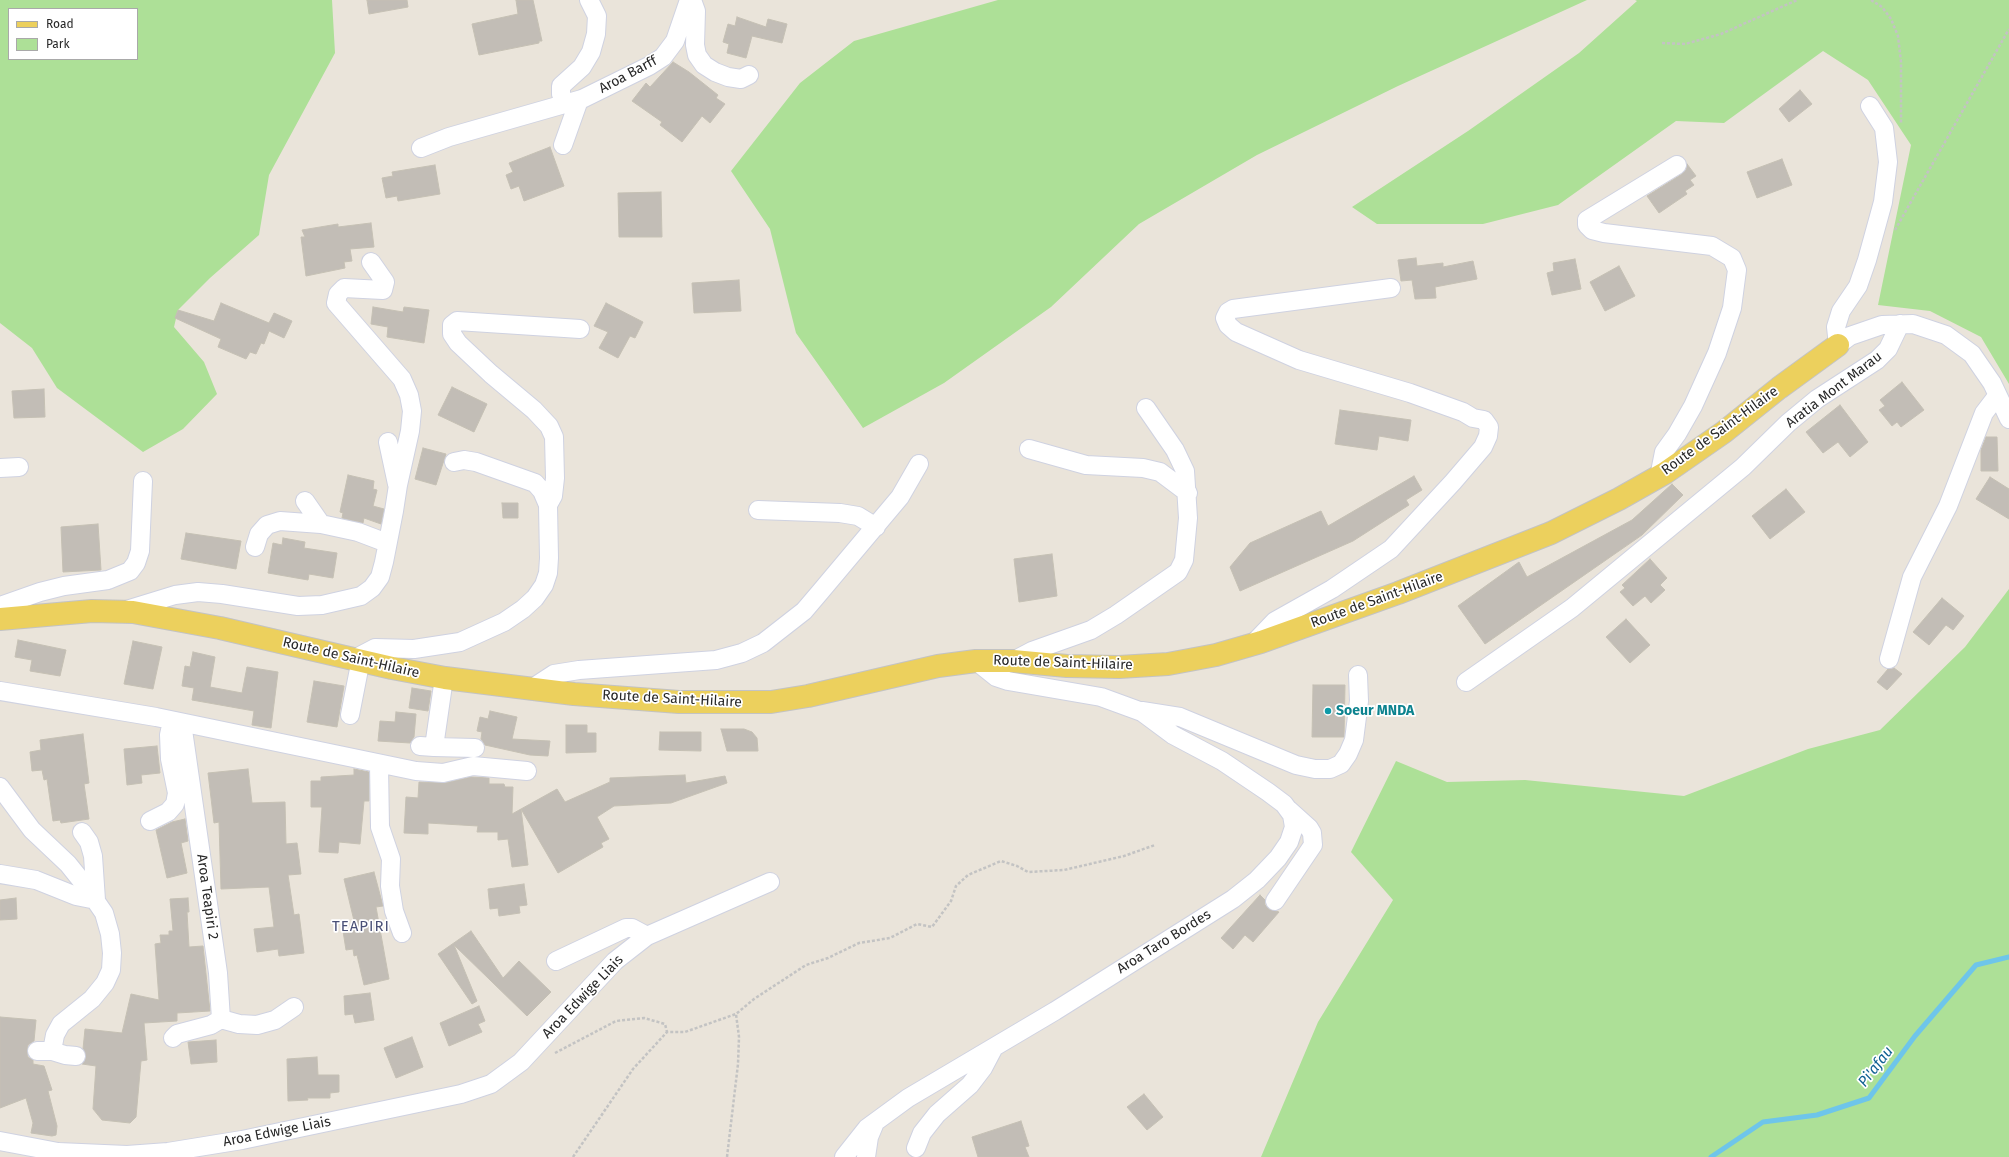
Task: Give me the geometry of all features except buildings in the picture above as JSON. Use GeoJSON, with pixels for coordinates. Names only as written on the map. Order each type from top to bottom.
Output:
{"type":"FeatureCollection","features":[{"type":"Feature","properties":{"kind":"main road","name":"Route de Saint-Hilaire"},"geometry":{"type":"LineString","coordinates":[[0,619],[92,611],[120,612],[171,618],[358,659],[392,668],[444,678],[678,702],[729,704],[771,702],[808,696],[938,666],[976,661],[1013,660],[1067,666],[1119,667],[1168,664],[1216,655],[1252,645],[1398,593],[1551,533],[1619,500],[1659,477],[1724,432],[1838,344]]}},
{"type":"Feature","properties":{"kind":"street","name":"Aroa Barff"},"geometry":{"type":"LineString","coordinates":[[572,102],[561,94],[561,86],[582,67],[591,52],[596,34],[596,16],[589,0]]}},
{"type":"Feature","properties":{"kind":"street","name":"Aroa Barff"},"geometry":{"type":"LineString","coordinates":[[421,148],[449,137],[572,102],[627,78],[663,57],[675,41],[691,0]]}},
{"type":"Feature","properties":{"kind":"street","name":"Aroa Barff"},"geometry":{"type":"LineString","coordinates":[[691,0],[696,12],[695,45],[697,55],[704,65],[715,72],[728,77],[741,79],[749,75]]}},
{"type":"Feature","properties":{"kind":"street","name":"Aroa Barff"},"geometry":{"type":"LineString","coordinates":[[563,145],[572,102]]}},
{"type":"Feature","properties":{"kind":"street"},"geometry":{"type":"LineString","coordinates":[[1838,344],[1836,327],[1841,310],[1858,286],[1867,260],[1883,202],[1888,162],[1884,128],[1870,106]]}},
{"type":"Feature","properties":{"kind":"street"},"geometry":{"type":"LineString","coordinates":[[1659,477],[1664,452],[1677,434],[1693,406],[1717,353],[1732,308],[1737,270],[1732,258],[1712,246],[1604,233],[1592,230],[1587,225],[1587,220],[1677,165]]}},
{"type":"Feature","properties":{"kind":"street"},"geometry":{"type":"LineString","coordinates":[[120,612],[175,595],[198,592],[222,594],[298,606],[322,605],[361,596],[372,588],[380,577],[410,431],[412,411],[409,395],[402,379],[343,313],[336,303],[338,294],[344,288],[383,290],[385,282],[371,262]]}},
{"type":"Feature","properties":{"kind":"street"},"geometry":{"type":"LineString","coordinates":[[1252,645],[1275,621],[1332,589],[1390,549],[1453,482],[1483,447],[1488,436],[1489,427],[1484,420],[1473,418],[1446,405],[1410,393],[1299,360],[1236,332],[1228,325],[1225,318],[1228,312],[1233,309],[1391,288]]}},
{"type":"Feature","properties":{"kind":"street"},"geometry":{"type":"LineString","coordinates":[[548,504],[553,496],[555,478],[554,437],[548,426],[534,410],[491,374],[458,343],[452,334],[452,325],[457,321],[580,329]]}},
{"type":"Feature","properties":{"kind":"street","name":"Aratia Mont Marau"},"geometry":{"type":"LineString","coordinates":[[1466,682],[1572,608],[1744,467],[1783,428],[1817,399],[1877,360],[1888,349],[1900,324]]}},
{"type":"Feature","properties":{"kind":"street","name":"Route de Saint-Hilaire"},"geometry":{"type":"LineString","coordinates":[[1838,344],[1850,336],[1882,325],[1913,324],[1946,335],[1972,354],[1992,383],[2009,419]]}},
{"type":"Feature","properties":{"kind":"street"},"geometry":{"type":"LineString","coordinates":[[1889,659],[1912,577],[1948,506],[1984,413],[1998,396]]}},
{"type":"Feature","properties":{"kind":"street"},"geometry":{"type":"LineString","coordinates":[[1013,660],[1032,650],[1091,630],[1116,615],[1178,572],[1184,560],[1188,518],[1188,493],[1185,471],[1175,450],[1146,408]]}},
{"type":"Feature","properties":{"kind":"street"},"geometry":{"type":"LineString","coordinates":[[388,442],[398,485]]}},
{"type":"Feature","properties":{"kind":"street"},"geometry":{"type":"LineString","coordinates":[[1029,449],[1086,465],[1143,468],[1160,472],[1188,493]]}},
{"type":"Feature","properties":{"kind":"street"},"geometry":{"type":"LineString","coordinates":[[350,715],[358,659],[375,648],[414,649],[460,642],[490,629],[523,609],[535,598],[544,585],[548,573],[548,504],[542,491],[536,483],[476,462],[464,460],[454,462]]}},
{"type":"Feature","properties":{"kind":"street"},"geometry":{"type":"LineString","coordinates":[[531,688],[554,674],[579,670],[716,660],[764,643],[804,611],[900,497],[919,464]]}},
{"type":"Feature","properties":{"kind":"street"},"geometry":{"type":"LineString","coordinates":[[0,468],[19,467]]}},
{"type":"Feature","properties":{"kind":"street"},"geometry":{"type":"LineString","coordinates":[[0,606],[40,592],[64,586],[108,580],[130,571],[136,563],[140,551],[143,481]]}},
{"type":"Feature","properties":{"kind":"street"},"geometry":{"type":"LineString","coordinates":[[304,500],[321,524]]}},
{"type":"Feature","properties":{"kind":"street"},"geometry":{"type":"LineString","coordinates":[[758,510],[840,513],[858,516],[876,527]]}},
{"type":"Feature","properties":{"kind":"street"},"geometry":{"type":"LineString","coordinates":[[255,546],[260,534],[267,525],[280,521],[321,524],[358,532],[387,542]]}},
{"type":"Feature","properties":{"kind":"street"},"geometry":{"type":"LineString","coordinates":[[976,661],[996,677],[1008,681],[1101,697],[1138,710],[1180,717],[1296,765],[1315,769],[1330,769],[1341,764],[1348,754],[1354,740],[1357,725],[1359,701],[1358,675]]}},
{"type":"Feature","properties":{"kind":"street"},"geometry":{"type":"LineString","coordinates":[[444,678],[427,747],[475,748]]}},
{"type":"Feature","properties":{"kind":"street"},"geometry":{"type":"LineString","coordinates":[[0,691],[177,722],[416,772],[443,773],[473,766],[527,771]]}},
{"type":"Feature","properties":{"kind":"street"},"geometry":{"type":"LineString","coordinates":[[1138,710],[1173,735],[1247,778],[1286,806],[1309,828],[1312,833],[1313,845],[1275,901]]}},
{"type":"Feature","properties":{"kind":"street"},"geometry":{"type":"LineString","coordinates":[[150,821],[168,812],[175,804],[177,793],[170,758],[169,735],[177,722]]}},
{"type":"Feature","properties":{"kind":"street","name":"Aroa Teapiri 2"},"geometry":{"type":"LineString","coordinates":[[177,722],[218,973],[221,1019]]}},
{"type":"Feature","properties":{"kind":"street"},"geometry":{"type":"LineString","coordinates":[[379,765],[380,827],[391,859],[391,892],[394,911],[402,933]]}},
{"type":"Feature","properties":{"kind":"street"},"geometry":{"type":"LineString","coordinates":[[0,787],[19,814],[68,864],[96,900],[104,913],[110,934],[112,953],[111,970],[105,982],[92,999],[61,1024],[44,1051],[76,1056]]}},
{"type":"Feature","properties":{"kind":"street","name":"Aroa Taro Bordes"},"geometry":{"type":"LineString","coordinates":[[844,1157],[867,1128],[908,1098],[994,1048],[1202,920],[1233,899],[1256,880],[1278,858],[1289,842],[1294,827],[1292,815],[1286,806]]}},
{"type":"Feature","properties":{"kind":"street"},"geometry":{"type":"LineString","coordinates":[[82,832],[89,842],[93,856],[96,900]]}},
{"type":"Feature","properties":{"kind":"street"},"geometry":{"type":"LineString","coordinates":[[0,874],[36,880],[76,896],[96,900]]}},
{"type":"Feature","properties":{"kind":"street","name":"Aroa Edwige Liais"},"geometry":{"type":"LineString","coordinates":[[0,1142],[58,1152],[127,1155],[168,1152],[242,1140],[461,1094],[491,1084],[521,1062],[615,961],[647,936],[770,882]]}},
{"type":"Feature","properties":{"kind":"street"},"geometry":{"type":"LineString","coordinates":[[556,961],[626,928],[632,928],[647,936]]}},
{"type":"Feature","properties":{"kind":"street"},"geometry":{"type":"LineString","coordinates":[[173,1038],[177,1034],[211,1025],[221,1019],[239,1024],[257,1025],[275,1020],[294,1007]]}},
{"type":"Feature","properties":{"kind":"street","name":"Aroa Taro Bordes"},"geometry":{"type":"LineString","coordinates":[[916,1148],[922,1132],[937,1114],[970,1085],[983,1068],[994,1048]]}},
{"type":"Feature","properties":{"kind":"street"},"geometry":{"type":"LineString","coordinates":[[866,1157],[869,1138],[874,1123]]}},
{"type":"Feature","properties":{"kind":"path"},"geometry":{"type":"LineString","coordinates":[[1662,43],[1685,44],[1721,34],[1797,0]]}},
{"type":"Feature","properties":{"kind":"path"},"geometry":{"type":"LineString","coordinates":[[1871,0],[1882,7],[1891,19],[1898,36],[1902,62],[1901,130]]}},
{"type":"Feature","properties":{"kind":"path"},"geometry":{"type":"LineString","coordinates":[[1893,234],[2009,29]]}},
{"type":"Feature","properties":{"kind":"path"},"geometry":{"type":"LineString","coordinates":[[573,1157],[633,1068],[667,1032],[685,1032],[736,1014],[754,999],[806,965],[828,958],[859,943],[890,938],[918,924],[932,927],[951,901],[956,886],[968,875],[1001,861],[1017,866],[1028,872],[1064,870],[1124,856],[1155,845]]}},
{"type":"Feature","properties":{"kind":"path"},"geometry":{"type":"LineString","coordinates":[[727,1157],[738,1064],[739,1037],[736,1014]]}},
{"type":"Feature","properties":{"kind":"path","name":"Aroa Edwige Liais"},"geometry":{"type":"LineString","coordinates":[[552,1054],[616,1021],[644,1018],[665,1024],[667,1032]]}},
{"type":"Feature","properties":{"kind":"green space"},"geometry":{"type":"Polygon","coordinates":[[[0,0],[332,0],[335,53],[269,175],[259,235],[210,278],[178,310],[174,327],[204,362],[217,394],[183,429],[143,452],[57,388],[32,348],[0,323],[0,0]]]}},
{"type":"Feature","properties":{"kind":"green space"},"geometry":{"type":"Polygon","coordinates":[[[998,0],[1587,0],[1398,86],[1257,155],[1139,224],[1051,307],[944,383],[863,428],[796,333],[770,229],[731,171],[800,83],[854,41],[998,0]]]}},
{"type":"Feature","properties":{"kind":"green space"},"geometry":{"type":"Polygon","coordinates":[[[1635,0],[2009,0],[2009,384],[1981,337],[1930,311],[1878,305],[1911,145],[1868,80],[1823,51],[1724,123],[1676,121],[1558,205],[1483,224],[1377,224],[1352,207],[1468,131],[1579,53],[1637,1],[1635,0]]]}},
{"type":"Feature","properties":{"kind":"green space"},"geometry":{"type":"Polygon","coordinates":[[[2009,589],[2009,1157],[1261,1157],[1318,1022],[1393,900],[1351,852],[1396,761],[1447,782],[1525,780],[1684,796],[1808,749],[1880,730],[1965,647],[2009,589]]]}},
{"type":"Feature","properties":{"kind":"waterway","name":"Pi'afau"},"geometry":{"type":"LineString","coordinates":[[1711,1157],[1763,1122],[1817,1115],[1869,1098],[1915,1036],[1976,965],[2009,957]]}},
{"type":"Feature","properties":{"kind":"place","name":"Soeur MNDA"},"geometry":{"type":"Point","coordinates":[1328,711]}},
{"type":"Feature","properties":{"kind":"district","name":"TEAPIRI"},"geometry":{"type":"Point","coordinates":[361,927]}}]}
